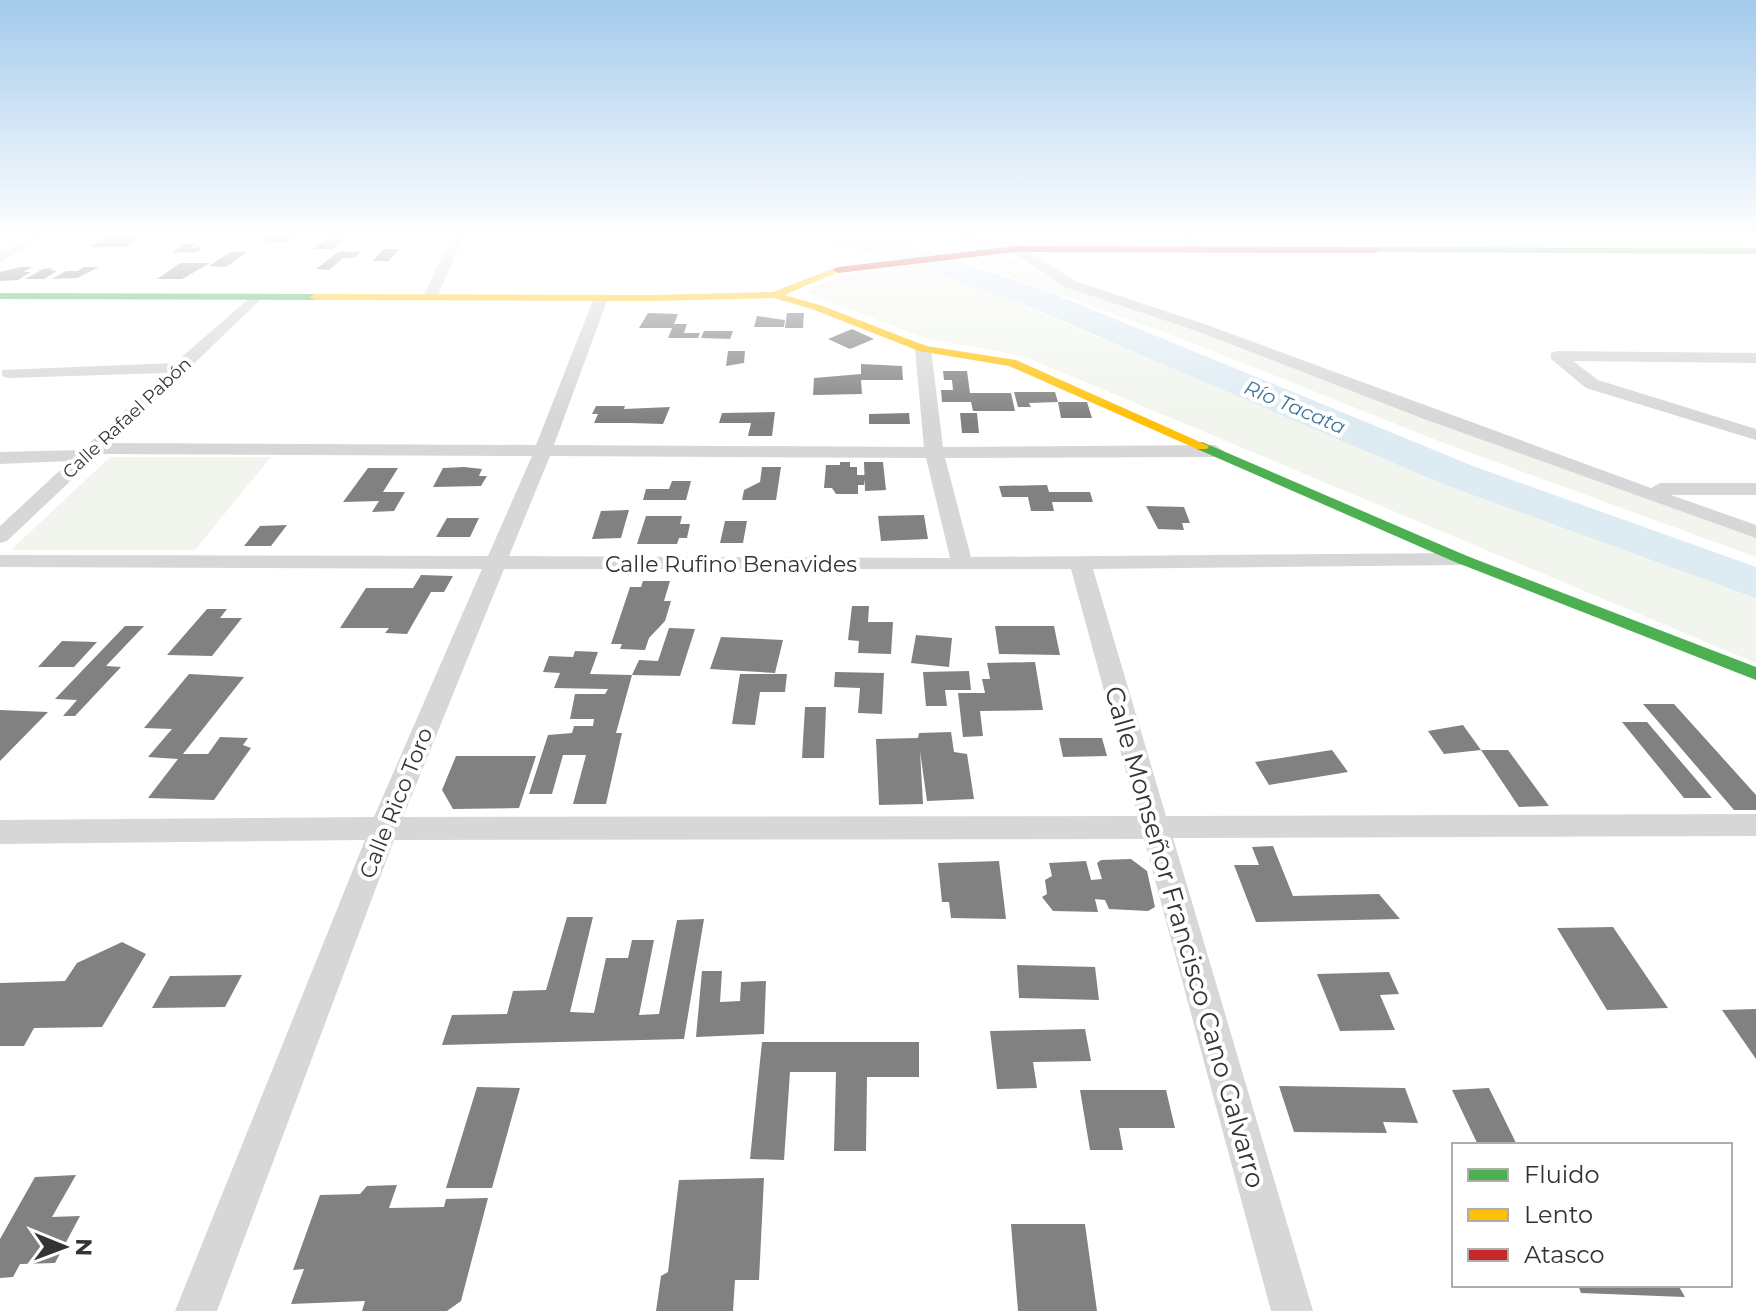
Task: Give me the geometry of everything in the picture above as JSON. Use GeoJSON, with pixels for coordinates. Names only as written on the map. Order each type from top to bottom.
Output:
{"type":"FeatureCollection","features":[{"type":"Feature","properties":{"kind":"street"},"geometry":{"type":"LineString","coordinates":[[150,297],[398,297]]}},
{"type":"Feature","properties":{"kind":"street"},"geometry":{"type":"LineString","coordinates":[[461,297],[648,297]]}},
{"type":"Feature","properties":{"kind":"street"},"geometry":{"type":"LineString","coordinates":[[782,297],[816,307],[923,349],[1012,363],[1461,559],[1756,674]]}},
{"type":"Feature","properties":{"kind":"street"},"geometry":{"type":"LineString","coordinates":[[1110,297],[1202,328],[1430,415],[1756,532]]}},
{"type":"Feature","properties":{"kind":"street","name":"Calle Rafael Pabón"},"geometry":{"type":"LineString","coordinates":[[0,537],[254,298]]}},
{"type":"Feature","properties":{"kind":"street","name":"Calle Rico Toro"},"geometry":{"type":"LineString","coordinates":[[196,1311],[384,828],[543,451],[601,298]]}},
{"type":"Feature","properties":{"kind":"street"},"geometry":{"type":"LineString","coordinates":[[923,349],[934,453],[962,564]]}},
{"type":"Feature","properties":{"kind":"street"},"geometry":{"type":"LineString","coordinates":[[1756,358],[1557,356],[1592,384],[1756,435]]}},
{"type":"Feature","properties":{"kind":"street"},"geometry":{"type":"LineString","coordinates":[[8,373],[180,368]]}},
{"type":"Feature","properties":{"kind":"street"},"geometry":{"type":"LineString","coordinates":[[0,458],[92,452],[1215,451]]}},
{"type":"Feature","properties":{"kind":"street"},"geometry":{"type":"LineString","coordinates":[[1642,489],[1756,489]]}},
{"type":"Feature","properties":{"kind":"street","name":"Calle Rufino Benavides"},"geometry":{"type":"LineString","coordinates":[[0,561],[962,564],[1461,559]]}},
{"type":"Feature","properties":{"kind":"street","name":"Calle Monseñor Francisco Cano Galvarro"},"geometry":{"type":"LineString","coordinates":[[1080,562],[1153,829],[1292,1311]]}},
{"type":"Feature","properties":{"kind":"street"},"geometry":{"type":"LineString","coordinates":[[0,832],[384,828],[1153,829],[1756,825]]}},
{"type":"Feature","properties":{"kind":"shaded area"},"geometry":{"type":"Polygon","coordinates":[[[819,297],[1004,297],[1088,333],[1756,592],[1756,663],[1023,356],[925,338],[819,297]]]}},
{"type":"Feature","properties":{"kind":"shaded area"},"geometry":{"type":"Polygon","coordinates":[[[1067,297],[1100,297],[1198,330],[1756,536],[1756,557],[1441,442],[1180,338],[1067,297]]]}},
{"type":"Feature","properties":{"kind":"shaded area"},"geometry":{"type":"Polygon","coordinates":[[[110,457],[271,457],[195,550],[11,550],[110,457]]]}},
{"type":"Feature","properties":{"kind":"building"},"geometry":{"type":"Polygon","coordinates":[[[648,313],[678,314],[674,324],[687,324],[684,333],[700,333],[698,338],[668,338],[672,328],[639,328],[648,313]]]}},
{"type":"Feature","properties":{"kind":"building"},"geometry":{"type":"Polygon","coordinates":[[[787,313],[804,313],[803,328],[785,328],[787,313]]]}},
{"type":"Feature","properties":{"kind":"building"},"geometry":{"type":"Polygon","coordinates":[[[757,316],[785,320],[784,327],[754,327],[757,316]]]}},
{"type":"Feature","properties":{"kind":"building"},"geometry":{"type":"Polygon","coordinates":[[[852,329],[874,339],[850,349],[828,339],[852,329]]]}},
{"type":"Feature","properties":{"kind":"building"},"geometry":{"type":"Polygon","coordinates":[[[704,331],[733,331],[730,339],[701,338],[704,331]]]}},
{"type":"Feature","properties":{"kind":"building"},"geometry":{"type":"Polygon","coordinates":[[[728,351],[745,351],[744,363],[726,366],[728,351]]]}},
{"type":"Feature","properties":{"kind":"building"},"geometry":{"type":"Polygon","coordinates":[[[861,364],[902,366],[903,380],[861,380],[862,394],[813,395],[814,378],[861,374],[861,364]]]}},
{"type":"Feature","properties":{"kind":"building"},"geometry":{"type":"Polygon","coordinates":[[[943,371],[967,371],[970,393],[1011,393],[1015,411],[973,411],[971,402],[942,402],[941,390],[953,390],[952,380],[944,380],[943,371]]]}},
{"type":"Feature","properties":{"kind":"building"},"geometry":{"type":"Polygon","coordinates":[[[1014,392],[1055,392],[1058,402],[1029,403],[1031,407],[1018,407],[1014,392]]]}},
{"type":"Feature","properties":{"kind":"building"},"geometry":{"type":"Polygon","coordinates":[[[1058,402],[1087,402],[1092,418],[1061,418],[1058,402]]]}},
{"type":"Feature","properties":{"kind":"building"},"geometry":{"type":"Polygon","coordinates":[[[596,406],[625,406],[624,409],[670,407],[663,424],[594,423],[598,414],[592,414],[596,406]]]}},
{"type":"Feature","properties":{"kind":"building"},"geometry":{"type":"Polygon","coordinates":[[[775,412],[772,436],[748,436],[751,423],[719,423],[722,413],[775,412]]]}},
{"type":"Feature","properties":{"kind":"building"},"geometry":{"type":"Polygon","coordinates":[[[909,413],[910,424],[869,424],[869,414],[909,413]]]}},
{"type":"Feature","properties":{"kind":"building"},"geometry":{"type":"Polygon","coordinates":[[[960,413],[977,413],[979,433],[962,433],[960,413]]]}},
{"type":"Feature","properties":{"kind":"building"},"geometry":{"type":"Polygon","coordinates":[[[840,462],[850,462],[850,467],[857,467],[857,475],[865,475],[864,485],[858,485],[858,494],[836,494],[832,488],[824,488],[826,465],[840,465],[840,462]]]}},
{"type":"Feature","properties":{"kind":"building"},"geometry":{"type":"Polygon","coordinates":[[[864,462],[883,462],[886,490],[865,491],[864,462]]]}},
{"type":"Feature","properties":{"kind":"building"},"geometry":{"type":"Polygon","coordinates":[[[762,467],[781,467],[776,500],[742,500],[744,490],[760,482],[762,467]]]}},
{"type":"Feature","properties":{"kind":"building"},"geometry":{"type":"Polygon","coordinates":[[[368,468],[398,468],[383,492],[405,492],[394,511],[372,512],[379,501],[343,502],[368,468]]]}},
{"type":"Feature","properties":{"kind":"building"},"geometry":{"type":"Polygon","coordinates":[[[443,468],[482,469],[479,476],[487,476],[481,486],[433,487],[443,468]]]}},
{"type":"Feature","properties":{"kind":"building"},"geometry":{"type":"Polygon","coordinates":[[[672,481],[691,481],[686,500],[643,500],[646,489],[669,489],[672,481]]]}},
{"type":"Feature","properties":{"kind":"building"},"geometry":{"type":"Polygon","coordinates":[[[1047,485],[1049,492],[1090,492],[1093,502],[1052,502],[1054,511],[1031,511],[1028,497],[1002,497],[999,486],[1047,485]]]}},
{"type":"Feature","properties":{"kind":"building"},"geometry":{"type":"Polygon","coordinates":[[[1146,506],[1184,507],[1190,523],[1182,523],[1184,530],[1158,529],[1146,506]]]}},
{"type":"Feature","properties":{"kind":"building"},"geometry":{"type":"Polygon","coordinates":[[[629,510],[621,538],[592,539],[601,511],[629,510]]]}},
{"type":"Feature","properties":{"kind":"building"},"geometry":{"type":"Polygon","coordinates":[[[924,515],[928,539],[881,541],[878,516],[924,515]]]}},
{"type":"Feature","properties":{"kind":"building"},"geometry":{"type":"Polygon","coordinates":[[[646,516],[682,516],[680,524],[690,524],[687,538],[679,538],[677,544],[637,544],[646,516]]]}},
{"type":"Feature","properties":{"kind":"building"},"geometry":{"type":"Polygon","coordinates":[[[447,518],[479,518],[470,537],[436,537],[447,518]]]}},
{"type":"Feature","properties":{"kind":"building"},"geometry":{"type":"Polygon","coordinates":[[[725,521],[747,521],[743,543],[720,543],[725,521]]]}},
{"type":"Feature","properties":{"kind":"building"},"geometry":{"type":"Polygon","coordinates":[[[287,525],[271,546],[244,546],[260,526],[287,525]]]}},
{"type":"Feature","properties":{"kind":"building"},"geometry":{"type":"Polygon","coordinates":[[[421,575],[453,576],[444,592],[431,592],[407,634],[385,633],[389,628],[340,628],[366,588],[413,588],[421,575]]]}},
{"type":"Feature","properties":{"kind":"building"},"geometry":{"type":"Polygon","coordinates":[[[643,581],[670,581],[664,601],[671,601],[665,621],[649,638],[645,650],[620,649],[622,644],[611,644],[630,587],[641,587],[643,581]]]}},
{"type":"Feature","properties":{"kind":"building"},"geometry":{"type":"Polygon","coordinates":[[[852,606],[869,606],[868,622],[893,622],[891,654],[858,653],[859,641],[848,640],[852,606]]]}},
{"type":"Feature","properties":{"kind":"building"},"geometry":{"type":"Polygon","coordinates":[[[207,609],[227,609],[220,618],[242,618],[212,656],[167,655],[207,609]]]}},
{"type":"Feature","properties":{"kind":"building"},"geometry":{"type":"Polygon","coordinates":[[[125,626],[144,626],[106,666],[121,667],[75,716],[63,716],[77,700],[55,699],[125,626]]]}},
{"type":"Feature","properties":{"kind":"building"},"geometry":{"type":"Polygon","coordinates":[[[995,626],[1054,626],[1060,655],[999,654],[995,626]]]}},
{"type":"Feature","properties":{"kind":"building"},"geometry":{"type":"Polygon","coordinates":[[[669,628],[695,629],[680,676],[632,675],[639,660],[658,661],[669,628]]]}},
{"type":"Feature","properties":{"kind":"building"},"geometry":{"type":"Polygon","coordinates":[[[916,635],[952,638],[949,667],[911,663],[916,635]]]}},
{"type":"Feature","properties":{"kind":"building"},"geometry":{"type":"Polygon","coordinates":[[[721,637],[783,640],[775,673],[710,669],[721,637]]]}},
{"type":"Feature","properties":{"kind":"building"},"geometry":{"type":"Polygon","coordinates":[[[62,641],[97,642],[74,667],[38,667],[62,641]]]}},
{"type":"Feature","properties":{"kind":"building"},"geometry":{"type":"Polygon","coordinates":[[[575,651],[598,652],[590,674],[632,675],[616,733],[622,733],[606,804],[573,804],[586,755],[563,755],[552,794],[529,794],[548,735],[572,733],[574,726],[593,726],[594,719],[570,719],[575,694],[605,694],[608,689],[554,688],[560,673],[543,672],[549,656],[573,657],[575,651]]]}},
{"type":"Feature","properties":{"kind":"building"},"geometry":{"type":"Polygon","coordinates":[[[1035,662],[1043,710],[980,711],[983,736],[963,737],[958,693],[985,693],[982,679],[990,679],[987,663],[1035,662]]]}},
{"type":"Feature","properties":{"kind":"building"},"geometry":{"type":"Polygon","coordinates":[[[969,671],[971,690],[945,690],[947,706],[926,706],[923,672],[969,671]]]}},
{"type":"Feature","properties":{"kind":"building"},"geometry":{"type":"Polygon","coordinates":[[[835,672],[884,673],[882,714],[858,713],[860,688],[834,687],[835,672]]]}},
{"type":"Feature","properties":{"kind":"building"},"geometry":{"type":"Polygon","coordinates":[[[189,674],[244,677],[183,754],[208,754],[220,737],[248,738],[243,745],[251,748],[214,800],[148,798],[178,759],[148,757],[172,729],[144,728],[189,674]]]}},
{"type":"Feature","properties":{"kind":"building"},"geometry":{"type":"Polygon","coordinates":[[[740,674],[787,674],[785,692],[760,692],[755,725],[732,724],[740,674]]]}},
{"type":"Feature","properties":{"kind":"building"},"geometry":{"type":"Polygon","coordinates":[[[1643,704],[1674,704],[1756,795],[1756,810],[1734,810],[1643,704]]]}},
{"type":"Feature","properties":{"kind":"building"},"geometry":{"type":"Polygon","coordinates":[[[805,707],[826,707],[824,758],[802,758],[805,707]]]}},
{"type":"Feature","properties":{"kind":"building"},"geometry":{"type":"Polygon","coordinates":[[[0,710],[48,712],[0,761],[0,710]]]}},
{"type":"Feature","properties":{"kind":"building"},"geometry":{"type":"Polygon","coordinates":[[[1622,722],[1647,722],[1712,798],[1684,798],[1622,722]]]}},
{"type":"Feature","properties":{"kind":"building"},"geometry":{"type":"Polygon","coordinates":[[[1463,725],[1481,750],[1444,754],[1428,731],[1463,725]]]}},
{"type":"Feature","properties":{"kind":"building"},"geometry":{"type":"Polygon","coordinates":[[[951,732],[954,752],[967,754],[974,799],[927,801],[920,751],[923,804],[879,805],[876,739],[918,738],[919,733],[951,732]]]}},
{"type":"Feature","properties":{"kind":"building"},"geometry":{"type":"Polygon","coordinates":[[[1059,738],[1102,738],[1107,756],[1063,757],[1059,738]]]}},
{"type":"Feature","properties":{"kind":"building"},"geometry":{"type":"Polygon","coordinates":[[[1332,750],[1348,772],[1269,785],[1255,762],[1332,750]]]}},
{"type":"Feature","properties":{"kind":"building"},"geometry":{"type":"Polygon","coordinates":[[[1481,750],[1508,750],[1549,806],[1519,807],[1481,750]]]}},
{"type":"Feature","properties":{"kind":"building"},"geometry":{"type":"Polygon","coordinates":[[[456,756],[536,756],[519,808],[453,809],[442,790],[456,756]]]}},
{"type":"Feature","properties":{"kind":"building"},"geometry":{"type":"Polygon","coordinates":[[[1273,846],[1293,896],[1379,894],[1400,919],[1256,922],[1234,865],[1259,865],[1252,847],[1273,846]]]}},
{"type":"Feature","properties":{"kind":"building"},"geometry":{"type":"Polygon","coordinates":[[[1131,859],[1147,871],[1155,907],[1148,911],[1109,909],[1105,900],[1095,899],[1098,912],[1053,911],[1042,897],[1047,894],[1045,880],[1052,876],[1049,863],[1086,861],[1091,880],[1102,879],[1097,863],[1101,860],[1131,859]]]}},
{"type":"Feature","properties":{"kind":"building"},"geometry":{"type":"Polygon","coordinates":[[[999,861],[1006,919],[951,918],[949,902],[942,902],[938,863],[999,861]]]}},
{"type":"Feature","properties":{"kind":"building"},"geometry":{"type":"Polygon","coordinates":[[[567,917],[593,917],[570,1012],[594,1013],[606,958],[628,958],[632,940],[654,940],[639,1015],[659,1014],[677,920],[704,919],[684,1039],[442,1045],[452,1015],[507,1014],[513,991],[546,990],[567,917]]]}},
{"type":"Feature","properties":{"kind":"building"},"geometry":{"type":"Polygon","coordinates":[[[1613,927],[1668,1008],[1607,1010],[1557,928],[1613,927]]]}},
{"type":"Feature","properties":{"kind":"building"},"geometry":{"type":"Polygon","coordinates":[[[122,942],[146,954],[102,1027],[34,1028],[24,1046],[0,1046],[0,983],[65,981],[77,963],[122,942]]]}},
{"type":"Feature","properties":{"kind":"building"},"geometry":{"type":"Polygon","coordinates":[[[1017,965],[1095,967],[1099,1000],[1019,998],[1017,965]]]}},
{"type":"Feature","properties":{"kind":"building"},"geometry":{"type":"Polygon","coordinates":[[[702,971],[722,971],[720,1002],[740,1001],[741,982],[766,981],[764,1034],[696,1037],[702,971]]]}},
{"type":"Feature","properties":{"kind":"building"},"geometry":{"type":"Polygon","coordinates":[[[1389,972],[1399,994],[1380,995],[1395,1030],[1340,1031],[1317,974],[1389,972]]]}},
{"type":"Feature","properties":{"kind":"building"},"geometry":{"type":"Polygon","coordinates":[[[242,975],[225,1007],[152,1008],[170,976],[242,975]]]}},
{"type":"Feature","properties":{"kind":"building"},"geometry":{"type":"Polygon","coordinates":[[[1756,1009],[1756,1059],[1722,1010],[1756,1009]]]}},
{"type":"Feature","properties":{"kind":"building"},"geometry":{"type":"Polygon","coordinates":[[[1085,1029],[1091,1061],[1033,1062],[1037,1088],[997,1089],[990,1031],[1085,1029]]]}},
{"type":"Feature","properties":{"kind":"building"},"geometry":{"type":"Polygon","coordinates":[[[762,1042],[919,1042],[919,1077],[867,1077],[866,1151],[834,1151],[836,1072],[790,1072],[784,1160],[750,1159],[762,1042]]]}},
{"type":"Feature","properties":{"kind":"building"},"geometry":{"type":"Polygon","coordinates":[[[1279,1086],[1405,1088],[1418,1123],[1383,1122],[1387,1133],[1294,1132],[1279,1086]]]}},
{"type":"Feature","properties":{"kind":"building"},"geometry":{"type":"Polygon","coordinates":[[[477,1087],[520,1088],[492,1188],[446,1188],[477,1087]]]}},
{"type":"Feature","properties":{"kind":"building"},"geometry":{"type":"Polygon","coordinates":[[[1489,1088],[1516,1143],[1477,1143],[1452,1090],[1489,1088]]]}},
{"type":"Feature","properties":{"kind":"building"},"geometry":{"type":"Polygon","coordinates":[[[1080,1090],[1166,1090],[1175,1128],[1119,1128],[1123,1150],[1090,1150],[1080,1090]]]}},
{"type":"Feature","properties":{"kind":"building"},"geometry":{"type":"Polygon","coordinates":[[[76,1175],[52,1217],[80,1216],[55,1263],[20,1264],[13,1277],[0,1278],[0,1239],[35,1177],[76,1175]]]}},
{"type":"Feature","properties":{"kind":"building"},"geometry":{"type":"Polygon","coordinates":[[[764,1178],[759,1280],[735,1280],[733,1311],[656,1311],[661,1276],[668,1272],[679,1180],[764,1178]]]}},
{"type":"Feature","properties":{"kind":"building"},"geometry":{"type":"Polygon","coordinates":[[[397,1185],[389,1208],[444,1207],[446,1199],[488,1198],[461,1301],[447,1311],[362,1311],[365,1301],[291,1304],[304,1269],[293,1270],[320,1195],[360,1194],[367,1186],[397,1185]]]}},
{"type":"Feature","properties":{"kind":"building"},"geometry":{"type":"Polygon","coordinates":[[[1011,1224],[1085,1224],[1097,1311],[1018,1311],[1011,1224]]]}},
{"type":"Feature","properties":{"kind":"building"},"geometry":{"type":"Polygon","coordinates":[[[1579,1287],[1679,1287],[1685,1297],[1581,1293],[1579,1287]]]}},
{"type":"Feature","properties":{"kind":"waterway","name":"Río Tacata"},"geometry":{"type":"LineString","coordinates":[[1034,297],[1458,475],[1756,583]]}},
{"type":"Feature","properties":{"kind":"traffic: fast"},"geometry":{"type":"LineString","coordinates":[[1202,446],[1461,559],[1756,674]]}},
{"type":"Feature","properties":{"kind":"traffic: slow"},"geometry":{"type":"LineString","coordinates":[[375,297],[684,297]]}},
{"type":"Feature","properties":{"kind":"traffic: slow"},"geometry":{"type":"LineString","coordinates":[[782,297],[816,307],[923,349],[1012,363],[1202,446]]}}]}
